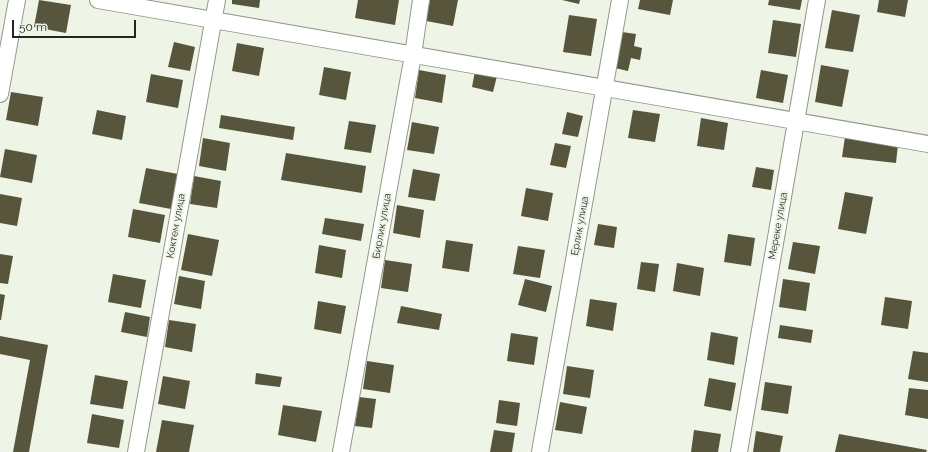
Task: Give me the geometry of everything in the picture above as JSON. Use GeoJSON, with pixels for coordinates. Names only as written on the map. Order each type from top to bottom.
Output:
{"type":"FeatureCollection","features":[{"type":"Feature","properties":{"kind":"street"},"geometry":{"type":"LineString","coordinates":[[0,94],[17,0]]}},
{"type":"Feature","properties":{"kind":"street"},"geometry":{"type":"LineString","coordinates":[[98,0],[928,144]]}},
{"type":"Feature","properties":{"kind":"street","name":"Коктем улица"},"geometry":{"type":"LineString","coordinates":[[136,452],[217,0]]}},
{"type":"Feature","properties":{"kind":"street","name":"Бирлик улица"},"geometry":{"type":"LineString","coordinates":[[341,452],[413,55],[421,0]]}},
{"type":"Feature","properties":{"kind":"street","name":"Ерлик улица"},"geometry":{"type":"LineString","coordinates":[[540,452],[620,0]]}},
{"type":"Feature","properties":{"kind":"street","name":"Мереке улица"},"geometry":{"type":"LineString","coordinates":[[739,452],[817,0]]}},
{"type":"Feature","properties":{"kind":"building"},"geometry":{"type":"Polygon","coordinates":[[[39,0],[71,5],[66,33],[34,27],[39,0]]]}},
{"type":"Feature","properties":{"kind":"building"},"geometry":{"type":"Polygon","coordinates":[[[232,0],[260,0],[259,8],[232,4],[232,0]]]}},
{"type":"Feature","properties":{"kind":"building"},"geometry":{"type":"Polygon","coordinates":[[[358,0],[399,0],[395,25],[355,18],[358,0]]]}},
{"type":"Feature","properties":{"kind":"building"},"geometry":{"type":"Polygon","coordinates":[[[430,0],[458,0],[453,26],[426,21],[430,0]]]}},
{"type":"Feature","properties":{"kind":"building"},"geometry":{"type":"Polygon","coordinates":[[[562,0],[580,0],[579,4],[562,0]]]}},
{"type":"Feature","properties":{"kind":"building"},"geometry":{"type":"Polygon","coordinates":[[[640,0],[673,0],[670,15],[638,9],[640,0]]]}},
{"type":"Feature","properties":{"kind":"building"},"geometry":{"type":"Polygon","coordinates":[[[769,0],[802,0],[800,10],[768,5],[769,0]]]}},
{"type":"Feature","properties":{"kind":"building"},"geometry":{"type":"Polygon","coordinates":[[[879,0],[908,0],[905,17],[877,12],[879,0]]]}},
{"type":"Feature","properties":{"kind":"building"},"geometry":{"type":"Polygon","coordinates":[[[832,10],[860,15],[853,52],[825,48],[832,10]]]}},
{"type":"Feature","properties":{"kind":"building"},"geometry":{"type":"Polygon","coordinates":[[[569,15],[597,19],[591,56],[563,52],[569,15]]]}},
{"type":"Feature","properties":{"kind":"building"},"geometry":{"type":"Polygon","coordinates":[[[773,20],[801,24],[796,57],[768,53],[773,20]]]}},
{"type":"Feature","properties":{"kind":"building"},"geometry":{"type":"Polygon","coordinates":[[[622,32],[636,34],[634,46],[642,48],[640,60],[631,58],[628,71],[615,68],[622,32]]]}},
{"type":"Feature","properties":{"kind":"building"},"geometry":{"type":"Polygon","coordinates":[[[174,42],[195,47],[190,71],[168,67],[174,42]]]}},
{"type":"Feature","properties":{"kind":"building"},"geometry":{"type":"Polygon","coordinates":[[[237,43],[264,48],[259,76],[232,71],[237,43]]]}},
{"type":"Feature","properties":{"kind":"building"},"geometry":{"type":"Polygon","coordinates":[[[821,65],[849,70],[842,107],[815,102],[821,65]]]}},
{"type":"Feature","properties":{"kind":"building"},"geometry":{"type":"Polygon","coordinates":[[[324,67],[351,72],[346,100],[319,95],[324,67]]]}},
{"type":"Feature","properties":{"kind":"building"},"geometry":{"type":"Polygon","coordinates":[[[419,70],[446,75],[442,103],[415,98],[419,70]]]}},
{"type":"Feature","properties":{"kind":"building"},"geometry":{"type":"Polygon","coordinates":[[[761,70],[788,75],[783,103],[756,98],[761,70]]]}},
{"type":"Feature","properties":{"kind":"building"},"geometry":{"type":"Polygon","coordinates":[[[475,71],[497,76],[493,92],[472,87],[475,71]]]}},
{"type":"Feature","properties":{"kind":"building"},"geometry":{"type":"Polygon","coordinates":[[[151,74],[183,80],[178,108],[146,102],[151,74]]]}},
{"type":"Feature","properties":{"kind":"building"},"geometry":{"type":"Polygon","coordinates":[[[11,92],[43,97],[38,126],[6,120],[11,92]]]}},
{"type":"Feature","properties":{"kind":"building"},"geometry":{"type":"Polygon","coordinates":[[[97,110],[126,116],[122,140],[92,134],[97,110]]]}},
{"type":"Feature","properties":{"kind":"building"},"geometry":{"type":"Polygon","coordinates":[[[633,110],[660,114],[655,142],[628,138],[633,110]]]}},
{"type":"Feature","properties":{"kind":"building"},"geometry":{"type":"Polygon","coordinates":[[[567,112],[583,116],[578,137],[562,134],[567,112]]]}},
{"type":"Feature","properties":{"kind":"building"},"geometry":{"type":"Polygon","coordinates":[[[221,115],[295,127],[293,140],[219,128],[221,115]]]}},
{"type":"Feature","properties":{"kind":"building"},"geometry":{"type":"Polygon","coordinates":[[[701,118],[728,123],[724,150],[697,146],[701,118]]]}},
{"type":"Feature","properties":{"kind":"building"},"geometry":{"type":"Polygon","coordinates":[[[349,121],[376,125],[371,153],[344,149],[349,121]]]}},
{"type":"Feature","properties":{"kind":"building"},"geometry":{"type":"Polygon","coordinates":[[[412,122],[439,127],[434,154],[407,150],[412,122]]]}},
{"type":"Feature","properties":{"kind":"building"},"geometry":{"type":"Polygon","coordinates":[[[845,137],[898,144],[896,163],[842,157],[845,137]]]}},
{"type":"Feature","properties":{"kind":"building"},"geometry":{"type":"Polygon","coordinates":[[[203,138],[230,143],[226,171],[199,166],[203,138]]]}},
{"type":"Feature","properties":{"kind":"building"},"geometry":{"type":"Polygon","coordinates":[[[555,143],[571,146],[566,168],[550,165],[555,143]]]}},
{"type":"Feature","properties":{"kind":"building"},"geometry":{"type":"Polygon","coordinates":[[[5,149],[37,155],[32,183],[0,177],[5,149]]]}},
{"type":"Feature","properties":{"kind":"building"},"geometry":{"type":"Polygon","coordinates":[[[286,153],[366,166],[362,193],[281,180],[286,153]]]}},
{"type":"Feature","properties":{"kind":"building"},"geometry":{"type":"Polygon","coordinates":[[[756,167],[774,170],[771,190],[752,187],[756,167]]]}},
{"type":"Feature","properties":{"kind":"building"},"geometry":{"type":"Polygon","coordinates":[[[146,168],[178,174],[171,209],[139,203],[146,168]]]}},
{"type":"Feature","properties":{"kind":"building"},"geometry":{"type":"Polygon","coordinates":[[[413,169],[440,174],[435,201],[408,197],[413,169]]]}},
{"type":"Feature","properties":{"kind":"building"},"geometry":{"type":"Polygon","coordinates":[[[194,176],[221,181],[217,208],[190,204],[194,176]]]}},
{"type":"Feature","properties":{"kind":"building"},"geometry":{"type":"Polygon","coordinates":[[[526,188],[553,193],[548,221],[521,216],[526,188]]]}},
{"type":"Feature","properties":{"kind":"building"},"geometry":{"type":"Polygon","coordinates":[[[845,192],[873,197],[866,234],[838,229],[845,192]]]}},
{"type":"Feature","properties":{"kind":"building"},"geometry":{"type":"Polygon","coordinates":[[[0,194],[22,198],[17,226],[0,223],[0,194]]]}},
{"type":"Feature","properties":{"kind":"building"},"geometry":{"type":"Polygon","coordinates":[[[397,205],[424,210],[420,238],[393,233],[397,205]]]}},
{"type":"Feature","properties":{"kind":"building"},"geometry":{"type":"Polygon","coordinates":[[[133,209],[165,215],[160,243],[128,237],[133,209]]]}},
{"type":"Feature","properties":{"kind":"building"},"geometry":{"type":"Polygon","coordinates":[[[325,218],[364,224],[361,241],[322,234],[325,218]]]}},
{"type":"Feature","properties":{"kind":"building"},"geometry":{"type":"Polygon","coordinates":[[[598,224],[617,227],[614,248],[594,245],[598,224]]]}},
{"type":"Feature","properties":{"kind":"building"},"geometry":{"type":"Polygon","coordinates":[[[188,234],[219,240],[212,276],[181,270],[188,234]]]}},
{"type":"Feature","properties":{"kind":"building"},"geometry":{"type":"Polygon","coordinates":[[[728,234],[755,238],[751,266],[724,262],[728,234]]]}},
{"type":"Feature","properties":{"kind":"building"},"geometry":{"type":"Polygon","coordinates":[[[446,240],[473,244],[469,272],[442,268],[446,240]]]}},
{"type":"Feature","properties":{"kind":"building"},"geometry":{"type":"Polygon","coordinates":[[[793,242],[820,246],[815,274],[788,269],[793,242]]]}},
{"type":"Feature","properties":{"kind":"building"},"geometry":{"type":"Polygon","coordinates":[[[319,245],[346,250],[342,278],[315,273],[319,245]]]}},
{"type":"Feature","properties":{"kind":"building"},"geometry":{"type":"Polygon","coordinates":[[[518,246],[545,250],[540,278],[513,274],[518,246]]]}},
{"type":"Feature","properties":{"kind":"building"},"geometry":{"type":"Polygon","coordinates":[[[0,254],[13,256],[8,284],[0,283],[0,254]]]}},
{"type":"Feature","properties":{"kind":"building"},"geometry":{"type":"Polygon","coordinates":[[[385,260],[412,264],[408,292],[381,288],[385,260]]]}},
{"type":"Feature","properties":{"kind":"building"},"geometry":{"type":"Polygon","coordinates":[[[641,262],[659,264],[655,292],[637,289],[641,262]]]}},
{"type":"Feature","properties":{"kind":"building"},"geometry":{"type":"Polygon","coordinates":[[[677,263],[704,268],[700,296],[673,291],[677,263]]]}},
{"type":"Feature","properties":{"kind":"building"},"geometry":{"type":"Polygon","coordinates":[[[113,274],[146,280],[141,308],[108,302],[113,274]]]}},
{"type":"Feature","properties":{"kind":"building"},"geometry":{"type":"Polygon","coordinates":[[[179,276],[205,281],[201,309],[174,304],[179,276]]]}},
{"type":"Feature","properties":{"kind":"building"},"geometry":{"type":"Polygon","coordinates":[[[525,279],[552,286],[546,312],[518,305],[525,279]]]}},
{"type":"Feature","properties":{"kind":"building"},"geometry":{"type":"Polygon","coordinates":[[[783,279],[810,283],[806,311],[779,307],[783,279]]]}},
{"type":"Feature","properties":{"kind":"building"},"geometry":{"type":"Polygon","coordinates":[[[0,294],[5,295],[1,320],[0,320],[0,294]]]}},
{"type":"Feature","properties":{"kind":"building"},"geometry":{"type":"Polygon","coordinates":[[[885,297],[912,301],[908,329],[881,325],[885,297]]]}},
{"type":"Feature","properties":{"kind":"building"},"geometry":{"type":"Polygon","coordinates":[[[590,299],[617,303],[613,331],[586,326],[590,299]]]}},
{"type":"Feature","properties":{"kind":"building"},"geometry":{"type":"Polygon","coordinates":[[[318,301],[346,306],[341,334],[314,329],[318,301]]]}},
{"type":"Feature","properties":{"kind":"building"},"geometry":{"type":"Polygon","coordinates":[[[401,306],[442,314],[439,330],[397,323],[401,306]]]}},
{"type":"Feature","properties":{"kind":"building"},"geometry":{"type":"Polygon","coordinates":[[[125,312],[150,317],[147,337],[121,332],[125,312]]]}},
{"type":"Feature","properties":{"kind":"building"},"geometry":{"type":"Polygon","coordinates":[[[169,320],[196,324],[192,352],[165,347],[169,320]]]}},
{"type":"Feature","properties":{"kind":"building"},"geometry":{"type":"Polygon","coordinates":[[[780,325],[813,330],[811,343],[778,338],[780,325]]]}},
{"type":"Feature","properties":{"kind":"building"},"geometry":{"type":"Polygon","coordinates":[[[711,332],[738,337],[734,365],[707,360],[711,332]]]}},
{"type":"Feature","properties":{"kind":"building"},"geometry":{"type":"Polygon","coordinates":[[[511,333],[538,337],[534,365],[507,361],[511,333]]]}},
{"type":"Feature","properties":{"kind":"building"},"geometry":{"type":"Polygon","coordinates":[[[0,336],[48,345],[29,452],[13,452],[30,360],[0,354],[0,336]]]}},
{"type":"Feature","properties":{"kind":"building"},"geometry":{"type":"Polygon","coordinates":[[[913,351],[928,353],[928,382],[908,379],[913,351]]]}},
{"type":"Feature","properties":{"kind":"building"},"geometry":{"type":"Polygon","coordinates":[[[367,361],[394,365],[390,393],[363,389],[367,361]]]}},
{"type":"Feature","properties":{"kind":"building"},"geometry":{"type":"Polygon","coordinates":[[[567,366],[594,370],[590,398],[563,394],[567,366]]]}},
{"type":"Feature","properties":{"kind":"building"},"geometry":{"type":"Polygon","coordinates":[[[256,373],[282,377],[280,387],[255,384],[256,373]]]}},
{"type":"Feature","properties":{"kind":"building"},"geometry":{"type":"Polygon","coordinates":[[[95,375],[128,381],[123,409],[90,404],[95,375]]]}},
{"type":"Feature","properties":{"kind":"building"},"geometry":{"type":"Polygon","coordinates":[[[163,376],[190,381],[185,409],[158,404],[163,376]]]}},
{"type":"Feature","properties":{"kind":"building"},"geometry":{"type":"Polygon","coordinates":[[[709,378],[736,383],[731,411],[704,406],[709,378]]]}},
{"type":"Feature","properties":{"kind":"building"},"geometry":{"type":"Polygon","coordinates":[[[765,382],[792,386],[788,414],[761,410],[765,382]]]}},
{"type":"Feature","properties":{"kind":"building"},"geometry":{"type":"Polygon","coordinates":[[[909,388],[928,390],[928,419],[905,415],[909,388]]]}},
{"type":"Feature","properties":{"kind":"building"},"geometry":{"type":"Polygon","coordinates":[[[359,397],[376,399],[372,428],[355,426],[359,397]]]}},
{"type":"Feature","properties":{"kind":"building"},"geometry":{"type":"Polygon","coordinates":[[[499,400],[520,403],[517,426],[496,423],[499,400]]]}},
{"type":"Feature","properties":{"kind":"building"},"geometry":{"type":"Polygon","coordinates":[[[560,402],[587,407],[582,434],[555,430],[560,402]]]}},
{"type":"Feature","properties":{"kind":"building"},"geometry":{"type":"Polygon","coordinates":[[[283,405],[322,411],[316,442],[278,435],[283,405]]]}},
{"type":"Feature","properties":{"kind":"building"},"geometry":{"type":"Polygon","coordinates":[[[92,414],[124,420],[119,448],[87,443],[92,414]]]}},
{"type":"Feature","properties":{"kind":"building"},"geometry":{"type":"Polygon","coordinates":[[[162,420],[194,425],[189,452],[156,452],[162,420]]]}},
{"type":"Feature","properties":{"kind":"building"},"geometry":{"type":"Polygon","coordinates":[[[494,430],[515,433],[512,452],[490,452],[494,430]]]}},
{"type":"Feature","properties":{"kind":"building"},"geometry":{"type":"Polygon","coordinates":[[[694,430],[721,434],[718,452],[691,452],[694,430]]]}},
{"type":"Feature","properties":{"kind":"building"},"geometry":{"type":"Polygon","coordinates":[[[756,431],[783,436],[780,452],[753,452],[756,431]]]}},
{"type":"Feature","properties":{"kind":"building"},"geometry":{"type":"Polygon","coordinates":[[[839,434],[927,450],[926,452],[835,452],[839,434]]]}}]}
